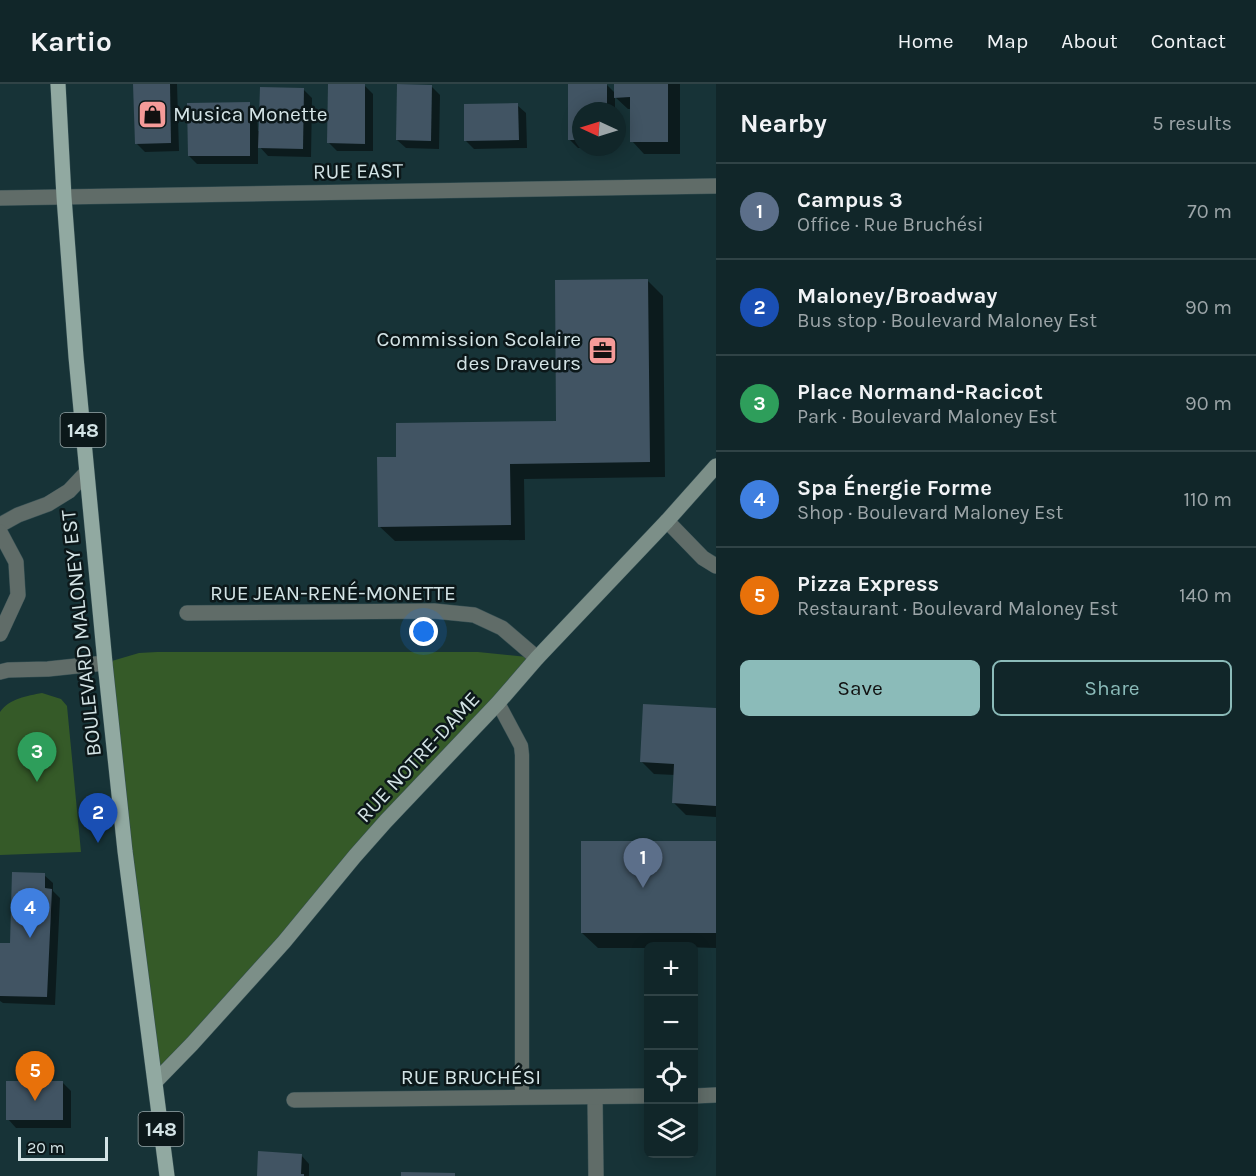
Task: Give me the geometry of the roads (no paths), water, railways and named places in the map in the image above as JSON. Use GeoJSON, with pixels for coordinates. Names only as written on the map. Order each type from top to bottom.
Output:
{"type":"FeatureCollection","features":[{"type":"Feature","properties":{"kind":"main road","name":"BOULEVARD MALONEY EST"},"geometry":{"type":"LineString","coordinates":[[58,84],[64,197],[86,473],[125,850],[167,1176]]}},
{"type":"Feature","properties":{"kind":"street","name":"RUE EAST"},"geometry":{"type":"LineString","coordinates":[[0,198],[716,186]]}},
{"type":"Feature","properties":{"kind":"street","name":"RUE NOTRE-DAME"},"geometry":{"type":"LineString","coordinates":[[156,1081],[284,942],[386,821],[716,466]]}},
{"type":"Feature","properties":{"kind":"street"},"geometry":{"type":"LineString","coordinates":[[0,525],[18,515],[48,504],[69,491],[86,473]]}},
{"type":"Feature","properties":{"kind":"street"},"geometry":{"type":"LineString","coordinates":[[667,521],[703,558],[716,566]]}},
{"type":"Feature","properties":{"kind":"street"},"geometry":{"type":"LineString","coordinates":[[0,532],[16,562],[18,595],[0,634]]}},
{"type":"Feature","properties":{"kind":"street","name":"RUE JEAN-RENÉ-MONETTE"},"geometry":{"type":"LineString","coordinates":[[187,613],[434,610],[474,615],[502,628],[537,658]]}},
{"type":"Feature","properties":{"kind":"street"},"geometry":{"type":"LineString","coordinates":[[0,672],[105,663]]}},
{"type":"Feature","properties":{"kind":"street"},"geometry":{"type":"LineString","coordinates":[[698,1096],[716,1095]]}},
{"type":"Feature","properties":{"kind":"street","name":"RUE BRUCHÉSI"},"geometry":{"type":"LineString","coordinates":[[294,1100],[644,1096]]}},
{"type":"Feature","properties":{"kind":"street"},"geometry":{"type":"LineString","coordinates":[[595,1097],[596,1176]]}},
{"type":"Feature","properties":{"kind":"lane"},"geometry":{"type":"LineString","coordinates":[[498,703],[521,746],[522,755],[522,1097]]}},
{"type":"Feature","properties":{"kind":"place","name":"Musica Monette"},"geometry":{"type":"Point","coordinates":[152,114]}},
{"type":"Feature","properties":{"kind":"place","name":"Commission Scolaire des Draveurs"},"geometry":{"type":"Point","coordinates":[602,351]}},
{"type":"Feature","properties":{"kind":"place","name":"Place Normand-Racicot"},"geometry":{"type":"Point","coordinates":[37,782]}},
{"type":"Feature","properties":{"kind":"place","name":"Maloney/Broadway"},"geometry":{"type":"Point","coordinates":[98,843]}},
{"type":"Feature","properties":{"kind":"place","name":"Campus 3"},"geometry":{"type":"Point","coordinates":[643,888]}},
{"type":"Feature","properties":{"kind":"place","name":"Spa Énergie Forme"},"geometry":{"type":"Point","coordinates":[30,938]}},
{"type":"Feature","properties":{"kind":"place","name":"Pizza Express"},"geometry":{"type":"Point","coordinates":[35,1101]}}]}
